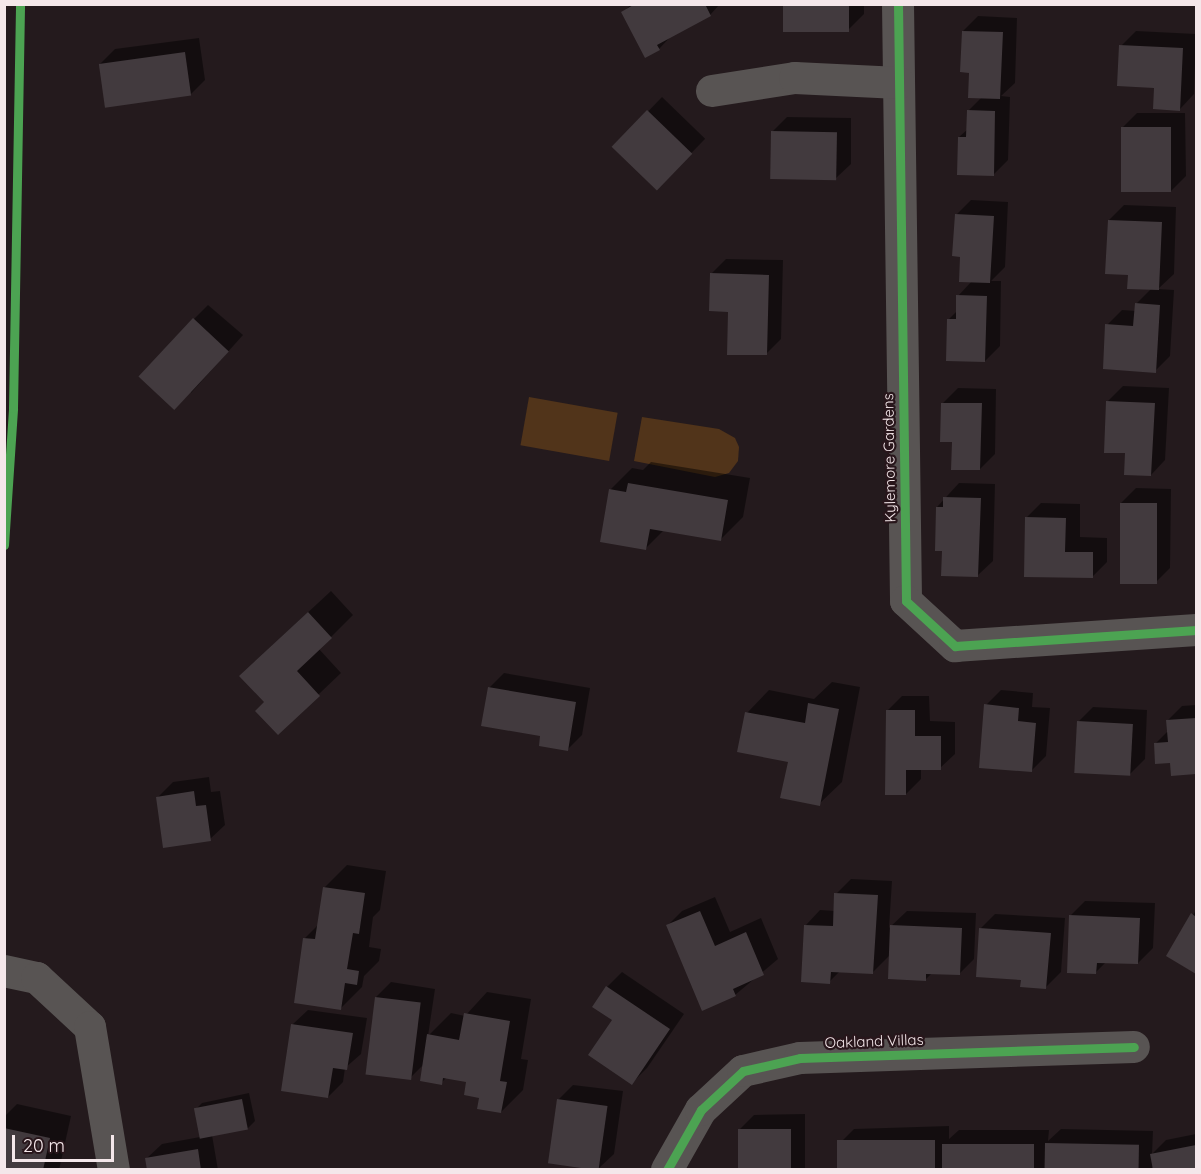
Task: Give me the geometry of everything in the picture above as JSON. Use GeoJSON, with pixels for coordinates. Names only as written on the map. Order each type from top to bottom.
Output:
{"type":"FeatureCollection","features":[{"type":"Feature","properties":{"kind":"street","name":"Kylemore Gardens"},"geometry":{"type":"LineString","coordinates":[[898,4],[906,601],[955,646],[1197,630]]}},
{"type":"Feature","properties":{"kind":"street"},"geometry":{"type":"LineString","coordinates":[[712,91],[795,78],[899,83]]}},
{"type":"Feature","properties":{"kind":"street"},"geometry":{"type":"LineString","coordinates":[[4,971],[37,978],[90,1027],[114,1170]]}},
{"type":"Feature","properties":{"kind":"street","name":"Oakland Villas"},"geometry":{"type":"LineString","coordinates":[[667,1170],[701,1110],[743,1071],[800,1058],[1134,1047]]}},
{"type":"Feature","properties":{"kind":"shaded area"},"geometry":{"type":"Polygon","coordinates":[[[529,397],[618,413],[609,461],[520,445],[529,397]]]}},
{"type":"Feature","properties":{"kind":"shaded area"},"geometry":{"type":"Polygon","coordinates":[[[642,417],[719,429],[735,438],[739,447],[738,461],[729,473],[715,477],[634,461],[642,417]]]}},
{"type":"Feature","properties":{"kind":"building"},"geometry":{"type":"Polygon","coordinates":[[[635,4],[705,4],[711,16],[657,45],[660,50],[645,58],[621,12],[635,4]]]}},
{"type":"Feature","properties":{"kind":"building"},"geometry":{"type":"Polygon","coordinates":[[[783,4],[849,4],[849,32],[783,32],[783,4]]]}},
{"type":"Feature","properties":{"kind":"building"},"geometry":{"type":"Polygon","coordinates":[[[962,31],[1003,32],[1000,99],[968,98],[969,73],[960,72],[962,31]]]}},
{"type":"Feature","properties":{"kind":"building"},"geometry":{"type":"Polygon","coordinates":[[[1119,45],[1183,48],[1180,111],[1153,109],[1154,88],[1117,86],[1119,45]]]}},
{"type":"Feature","properties":{"kind":"building"},"geometry":{"type":"Polygon","coordinates":[[[185,52],[191,96],[105,108],[99,64],[185,52]]]}},
{"type":"Feature","properties":{"kind":"building"},"geometry":{"type":"Polygon","coordinates":[[[647,110],[692,154],[657,190],[612,147],[647,110]]]}},
{"type":"Feature","properties":{"kind":"building"},"geometry":{"type":"Polygon","coordinates":[[[967,110],[995,111],[994,176],[957,175],[958,137],[966,137],[967,110]]]}},
{"type":"Feature","properties":{"kind":"building"},"geometry":{"type":"Polygon","coordinates":[[[1121,127],[1171,127],[1171,192],[1121,192],[1121,127]]]}},
{"type":"Feature","properties":{"kind":"building"},"geometry":{"type":"Polygon","coordinates":[[[771,131],[837,132],[836,180],[770,179],[771,131]]]}},
{"type":"Feature","properties":{"kind":"building"},"geometry":{"type":"Polygon","coordinates":[[[955,214],[994,216],[990,283],[959,282],[960,257],[952,256],[955,214]]]}},
{"type":"Feature","properties":{"kind":"building"},"geometry":{"type":"Polygon","coordinates":[[[1108,220],[1162,222],[1159,290],[1127,289],[1128,275],[1105,274],[1108,220]]]}},
{"type":"Feature","properties":{"kind":"building"},"geometry":{"type":"Polygon","coordinates":[[[710,273],[769,275],[767,355],[727,355],[728,312],[709,311],[710,273]]]}},
{"type":"Feature","properties":{"kind":"building"},"geometry":{"type":"Polygon","coordinates":[[[956,295],[987,296],[985,362],[946,361],[947,319],[956,319],[956,295]]]}},
{"type":"Feature","properties":{"kind":"building"},"geometry":{"type":"Polygon","coordinates":[[[1135,303],[1160,305],[1156,373],[1103,369],[1105,324],[1133,326],[1135,303]]]}},
{"type":"Feature","properties":{"kind":"building"},"geometry":{"type":"Polygon","coordinates":[[[193,318],[229,351],[174,410],[138,377],[193,318]]]}},
{"type":"Feature","properties":{"kind":"building"},"geometry":{"type":"Polygon","coordinates":[[[1106,401],[1155,403],[1151,476],[1124,475],[1125,453],[1104,453],[1106,401]]]}},
{"type":"Feature","properties":{"kind":"building"},"geometry":{"type":"Polygon","coordinates":[[[941,403],[982,403],[980,470],[951,470],[952,442],[940,442],[941,403]]]}},
{"type":"Feature","properties":{"kind":"building"},"geometry":{"type":"Polygon","coordinates":[[[628,483],[728,500],[721,541],[650,529],[646,550],[600,542],[609,489],[626,492],[628,483]]]}},
{"type":"Feature","properties":{"kind":"building"},"geometry":{"type":"Polygon","coordinates":[[[943,497],[981,498],[978,577],[941,576],[942,551],[935,551],[936,507],[943,507],[943,497]]]}},
{"type":"Feature","properties":{"kind":"building"},"geometry":{"type":"Polygon","coordinates":[[[1120,503],[1157,503],[1157,584],[1120,584],[1120,503]]]}},
{"type":"Feature","properties":{"kind":"building"},"geometry":{"type":"Polygon","coordinates":[[[1025,517],[1066,518],[1065,552],[1093,552],[1093,578],[1024,577],[1025,517]]]}},
{"type":"Feature","properties":{"kind":"building"},"geometry":{"type":"Polygon","coordinates":[[[308,612],[332,638],[297,671],[320,696],[278,735],[255,711],[264,702],[239,676],[308,612]]]}},
{"type":"Feature","properties":{"kind":"building"},"geometry":{"type":"Polygon","coordinates":[[[488,687],[576,702],[568,751],[539,746],[540,736],[481,726],[488,687]]]}},
{"type":"Feature","properties":{"kind":"building"},"geometry":{"type":"Polygon","coordinates":[[[808,703],[839,709],[820,806],[780,798],[788,762],[737,752],[745,712],[805,723],[808,703]]]}},
{"type":"Feature","properties":{"kind":"building"},"geometry":{"type":"Polygon","coordinates":[[[984,704],[1019,708],[1018,721],[1036,723],[1032,772],[979,768],[984,704]]]}},
{"type":"Feature","properties":{"kind":"building"},"geometry":{"type":"Polygon","coordinates":[[[886,710],[915,710],[915,736],[941,736],[941,770],[906,770],[906,795],[885,795],[886,710]]]}},
{"type":"Feature","properties":{"kind":"building"},"geometry":{"type":"Polygon","coordinates":[[[1196,718],[1196,774],[1171,776],[1170,763],[1155,764],[1154,743],[1168,742],[1166,720],[1196,718]]]}},
{"type":"Feature","properties":{"kind":"building"},"geometry":{"type":"Polygon","coordinates":[[[1077,721],[1133,724],[1130,776],[1074,773],[1077,721]]]}},
{"type":"Feature","properties":{"kind":"building"},"geometry":{"type":"Polygon","coordinates":[[[194,791],[196,806],[206,805],[211,841],[163,848],[156,797],[194,791]]]}},
{"type":"Feature","properties":{"kind":"building"},"geometry":{"type":"Polygon","coordinates":[[[323,887],[365,893],[359,934],[353,933],[347,969],[359,971],[357,985],[345,983],[341,1010],[294,1003],[303,938],[315,939],[323,887]]]}},
{"type":"Feature","properties":{"kind":"building"},"geometry":{"type":"Polygon","coordinates":[[[834,893],[878,895],[873,974],[831,972],[830,984],[801,982],[804,925],[833,926],[834,893]]]}},
{"type":"Feature","properties":{"kind":"building"},"geometry":{"type":"Polygon","coordinates":[[[700,911],[715,946],[746,932],[764,975],[733,989],[736,996],[702,1011],[666,925],[700,911]]]}},
{"type":"Feature","properties":{"kind":"building"},"geometry":{"type":"Polygon","coordinates":[[[1191,913],[1196,917],[1196,974],[1166,956],[1191,913]]]}},
{"type":"Feature","properties":{"kind":"building"},"geometry":{"type":"Polygon","coordinates":[[[1069,915],[1140,918],[1138,964],[1097,963],[1096,974],[1067,973],[1069,915]]]}},
{"type":"Feature","properties":{"kind":"building"},"geometry":{"type":"Polygon","coordinates":[[[890,925],[962,928],[960,975],[926,974],[926,981],[888,979],[890,925]]]}},
{"type":"Feature","properties":{"kind":"building"},"geometry":{"type":"Polygon","coordinates":[[[979,928],[1051,933],[1046,989],[1020,987],[1021,980],[976,977],[979,928]]]}},
{"type":"Feature","properties":{"kind":"building"},"geometry":{"type":"Polygon","coordinates":[[[606,986],[670,1029],[632,1085],[588,1055],[612,1020],[592,1007],[606,986]]]}},
{"type":"Feature","properties":{"kind":"building"},"geometry":{"type":"Polygon","coordinates":[[[375,997],[421,1003],[411,1080],[365,1074],[375,997]]]}},
{"type":"Feature","properties":{"kind":"building"},"geometry":{"type":"Polygon","coordinates":[[[464,1013],[510,1021],[500,1081],[507,1082],[501,1113],[477,1109],[479,1098],[464,1095],[466,1082],[443,1078],[442,1085],[420,1081],[427,1034],[459,1040],[464,1013]]]}},
{"type":"Feature","properties":{"kind":"building"},"geometry":{"type":"Polygon","coordinates":[[[291,1024],[353,1033],[347,1070],[333,1068],[328,1098],[281,1091],[291,1024]]]}},
{"type":"Feature","properties":{"kind":"building"},"geometry":{"type":"Polygon","coordinates":[[[242,1099],[248,1129],[200,1139],[194,1108],[242,1099]]]}},
{"type":"Feature","properties":{"kind":"building"},"geometry":{"type":"Polygon","coordinates":[[[557,1099],[608,1106],[599,1170],[548,1163],[557,1099]]]}},
{"type":"Feature","properties":{"kind":"building"},"geometry":{"type":"Polygon","coordinates":[[[4,1128],[50,1138],[43,1170],[4,1170],[4,1128]]]}},
{"type":"Feature","properties":{"kind":"building"},"geometry":{"type":"Polygon","coordinates":[[[738,1129],[791,1129],[791,1170],[738,1170],[738,1129]]]}},
{"type":"Feature","properties":{"kind":"building"},"geometry":{"type":"Polygon","coordinates":[[[837,1140],[935,1140],[935,1170],[837,1170],[837,1140]]]}},
{"type":"Feature","properties":{"kind":"building"},"geometry":{"type":"Polygon","coordinates":[[[1045,1143],[1139,1145],[1139,1170],[1045,1170],[1045,1143]]]}},
{"type":"Feature","properties":{"kind":"building"},"geometry":{"type":"Polygon","coordinates":[[[942,1144],[1034,1144],[1034,1170],[942,1170],[942,1144]]]}},
{"type":"Feature","properties":{"kind":"building"},"geometry":{"type":"Polygon","coordinates":[[[1196,1145],[1196,1170],[1153,1170],[1150,1154],[1196,1145]]]}},
{"type":"Feature","properties":{"kind":"building"},"geometry":{"type":"Polygon","coordinates":[[[198,1149],[201,1170],[147,1170],[145,1158],[198,1149]]]}},
{"type":"Feature","properties":{"kind":"cycle path"},"geometry":{"type":"LineString","coordinates":[[4,545],[13,408],[20,4]]}},
{"type":"Feature","properties":{"kind":"cycle path"},"geometry":{"type":"LineString","coordinates":[[898,4],[906,601],[955,646],[1196,630]]}},
{"type":"Feature","properties":{"kind":"cycle path"},"geometry":{"type":"LineString","coordinates":[[667,1170],[701,1110],[743,1071],[800,1058],[1134,1047]]}}]}
